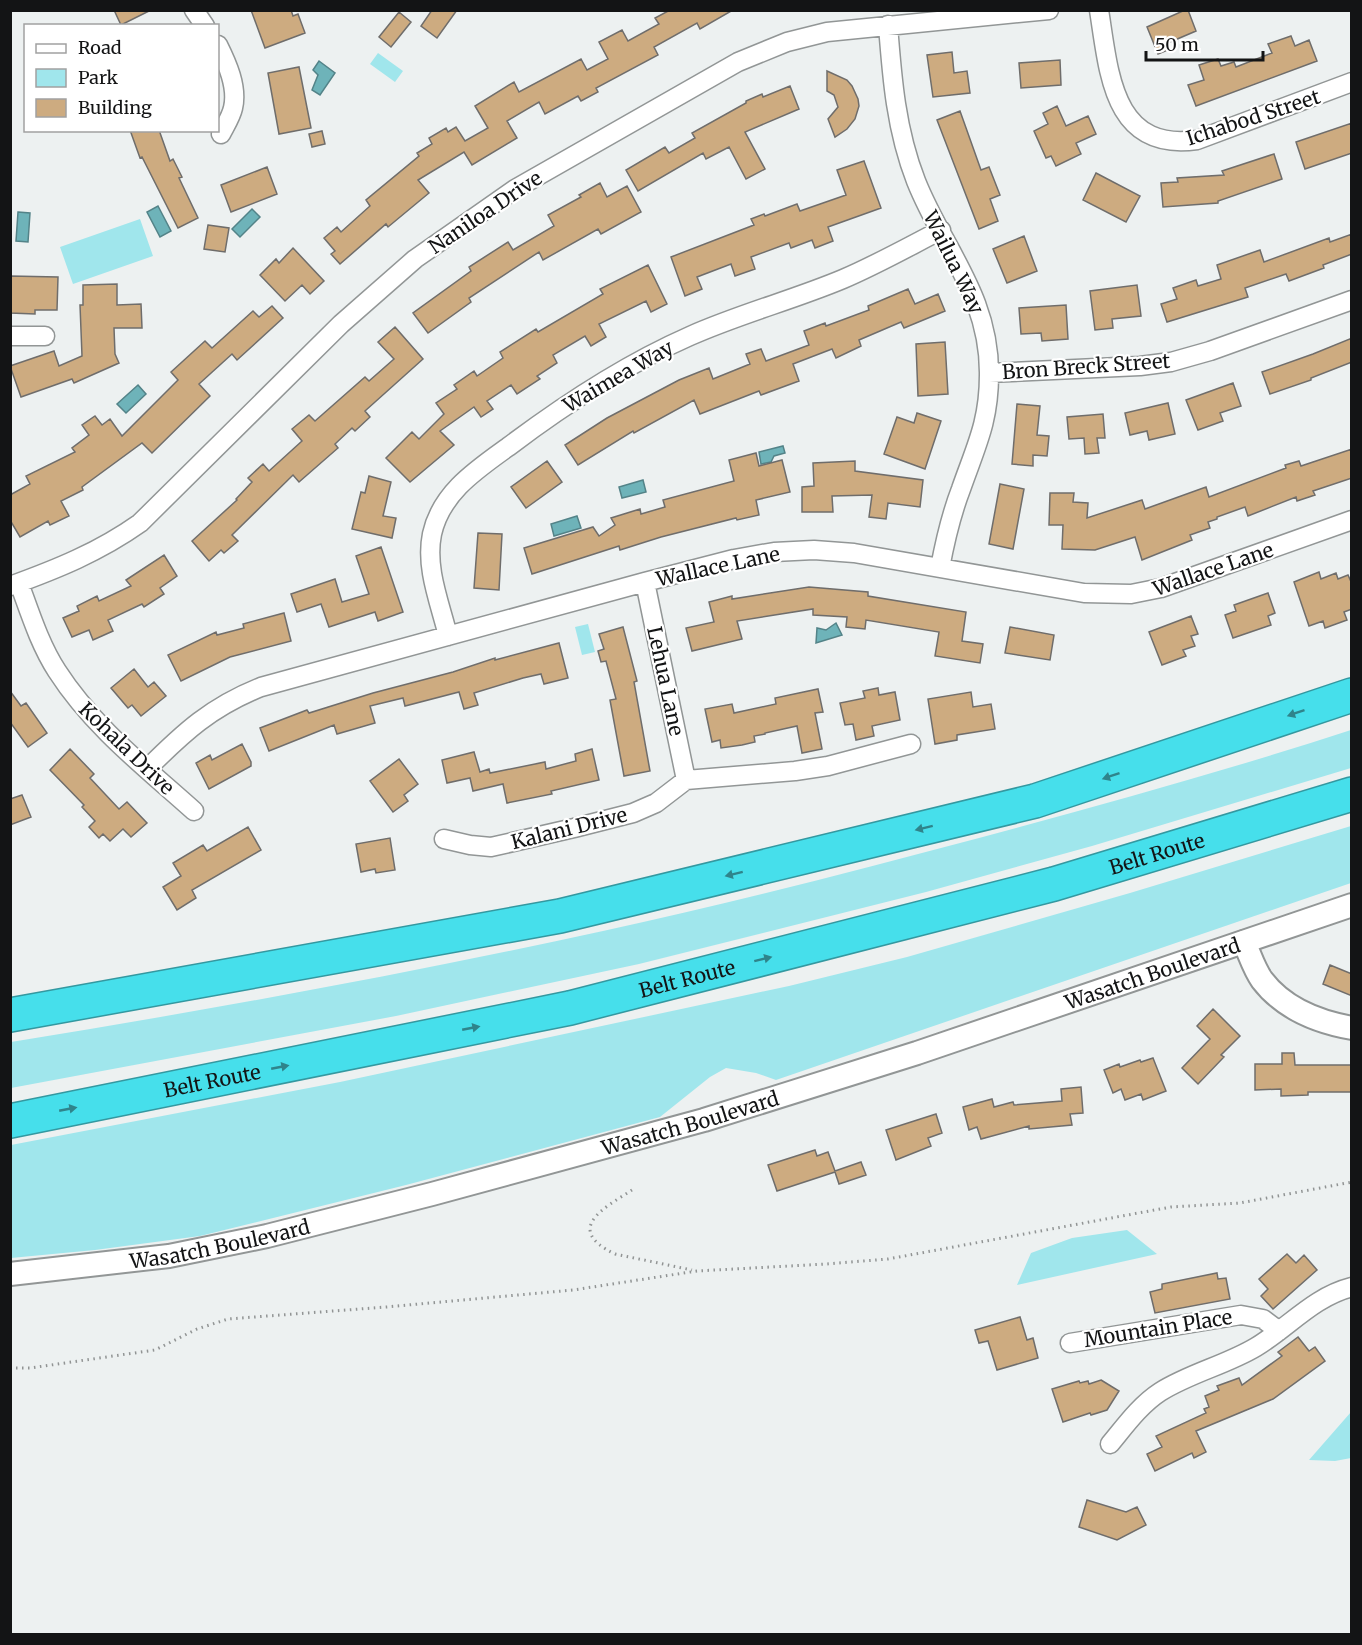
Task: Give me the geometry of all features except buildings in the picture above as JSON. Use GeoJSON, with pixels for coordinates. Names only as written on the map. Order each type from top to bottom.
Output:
{"type":"FeatureCollection","features":[{"type":"Feature","properties":{"kind":"highway"},"geometry":{"type":"LineString","coordinates":[[10,1015],[560,916],[1035,801],[1352,695]]}},
{"type":"Feature","properties":{"kind":"highway","name":"Belt Route"},"geometry":{"type":"LineString","coordinates":[[10,1121],[570,1008],[1054,884],[1352,794]]}},
{"type":"Feature","properties":{"kind":"street"},"geometry":{"type":"LineString","coordinates":[[194,10],[204,24]]}},
{"type":"Feature","properties":{"kind":"street","name":"Naniloa Drive"},"geometry":{"type":"LineString","coordinates":[[15,585],[81,559],[140,523],[365,302],[415,259],[515,189],[738,62],[787,42],[827,32],[1049,10]]}},
{"type":"Feature","properties":{"kind":"street","name":"Ichabod Street"},"geometry":{"type":"LineString","coordinates":[[1099,10],[1116,97],[1124,113],[1135,125],[1162,140],[1180,142],[1197,140],[1352,82]]}},
{"type":"Feature","properties":{"kind":"street","name":"Wailua Way"},"geometry":{"type":"LineString","coordinates":[[888,25],[893,88],[903,140],[916,182],[977,303],[985,332],[989,373],[988,402],[982,432],[953,513],[940,568]]}},
{"type":"Feature","properties":{"kind":"street"},"geometry":{"type":"LineString","coordinates":[[219,47],[229,68],[234,100],[232,112],[221,134]]}},
{"type":"Feature","properties":{"kind":"street","name":"Waimea Way"},"geometry":{"type":"LineString","coordinates":[[448,636],[432,576],[430,558],[432,534],[439,514],[466,477],[565,405],[658,350],[842,279],[941,230]]}},
{"type":"Feature","properties":{"kind":"street","name":"Bron Breck Street"},"geometry":{"type":"LineString","coordinates":[[989,373],[1140,366],[1171,362],[1210,351],[1352,300]]}},
{"type":"Feature","properties":{"kind":"street"},"geometry":{"type":"LineString","coordinates":[[10,336],[45,336]]}},
{"type":"Feature","properties":{"kind":"street","name":"Wallace Lane"},"geometry":{"type":"LineString","coordinates":[[147,769],[201,719],[245,693],[277,681],[734,559],[794,550],[854,553],[1084,593],[1131,594],[1168,586],[1352,520]]}},
{"type":"Feature","properties":{"kind":"street","name":"Lehua Lane"},"geometry":{"type":"LineString","coordinates":[[645,582],[686,780]]}},
{"type":"Feature","properties":{"kind":"street","name":"Kohala Drive"},"geometry":{"type":"LineString","coordinates":[[15,585],[57,671],[84,709],[103,730],[194,811]]}},
{"type":"Feature","properties":{"kind":"street"},"geometry":{"type":"LineString","coordinates":[[686,780],[828,766],[910,744]]}},
{"type":"Feature","properties":{"kind":"street","name":"Kalani Drive"},"geometry":{"type":"LineString","coordinates":[[444,839],[491,847],[574,828],[648,807],[686,780]]}},
{"type":"Feature","properties":{"kind":"street","name":"Wasatch Boulevard"},"geometry":{"type":"LineString","coordinates":[[10,1274],[136,1261],[205,1250],[454,1188],[704,1120],[796,1092],[1352,905]]}},
{"type":"Feature","properties":{"kind":"street"},"geometry":{"type":"LineString","coordinates":[[1245,942],[1262,981],[1291,1006],[1325,1022],[1352,1028]]}},
{"type":"Feature","properties":{"kind":"street"},"geometry":{"type":"LineString","coordinates":[[1110,1444],[1138,1411],[1163,1390],[1245,1353],[1279,1331],[1319,1300],[1352,1287]]}},
{"type":"Feature","properties":{"kind":"street","name":"Mountain Place"},"geometry":{"type":"LineString","coordinates":[[1070,1343],[1241,1315],[1263,1319],[1279,1331]]}},
{"type":"Feature","properties":{"kind":"path"},"geometry":{"type":"LineString","coordinates":[[10,1368],[30,1368],[155,1350],[197,1329],[228,1319],[573,1290],[697,1271],[888,1258],[1171,1207],[1240,1203],[1352,1182]]}},
{"type":"Feature","properties":{"kind":"path"},"geometry":{"type":"LineString","coordinates":[[632,1190],[599,1212],[592,1220],[590,1227],[596,1241],[604,1249],[615,1254],[697,1271]]}},
{"type":"Feature","properties":{"kind":"green space"},"geometry":{"type":"Polygon","coordinates":[[[378,53],[403,71],[395,82],[370,64],[378,53]]]}},
{"type":"Feature","properties":{"kind":"green space"},"geometry":{"type":"Polygon","coordinates":[[[140,219],[153,256],[73,284],[60,247],[140,219]]]}},
{"type":"Feature","properties":{"kind":"green space"},"geometry":{"type":"Polygon","coordinates":[[[588,624],[595,652],[582,655],[575,627],[588,624]]]}},
{"type":"Feature","properties":{"kind":"green space"},"geometry":{"type":"Polygon","coordinates":[[[1351,730],[1351,768],[1092,846],[926,892],[639,964],[396,1016],[11,1088],[11,1042],[381,977],[650,921],[979,838],[1213,773],[1351,730]]]}},
{"type":"Feature","properties":{"kind":"green space"},"geometry":{"type":"Polygon","coordinates":[[[1351,826],[1351,883],[776,1080],[756,1073],[726,1068],[710,1077],[660,1117],[406,1185],[200,1236],[11,1258],[11,1145],[340,1082],[789,986],[907,957],[1351,826]]]}},
{"type":"Feature","properties":{"kind":"green space"},"geometry":{"type":"Polygon","coordinates":[[[1127,1230],[1157,1254],[1017,1285],[1031,1253],[1072,1238],[1127,1230]]]}},
{"type":"Feature","properties":{"kind":"green space"},"geometry":{"type":"Polygon","coordinates":[[[1351,1412],[1351,1458],[1335,1461],[1309,1460],[1351,1412]]]}},
{"type":"Feature","properties":{"kind":"shaded area"},"geometry":{"type":"Polygon","coordinates":[[[319,61],[335,73],[320,95],[312,90],[318,75],[313,70],[319,61]]]}},
{"type":"Feature","properties":{"kind":"shaded area"},"geometry":{"type":"Polygon","coordinates":[[[158,206],[171,231],[160,237],[147,212],[158,206]]]}},
{"type":"Feature","properties":{"kind":"shaded area"},"geometry":{"type":"Polygon","coordinates":[[[252,209],[260,217],[240,237],[232,229],[252,209]]]}},
{"type":"Feature","properties":{"kind":"shaded area"},"geometry":{"type":"Polygon","coordinates":[[[18,212],[30,213],[28,242],[16,241],[18,212]]]}},
{"type":"Feature","properties":{"kind":"shaded area"},"geometry":{"type":"Polygon","coordinates":[[[138,385],[146,394],[126,413],[117,404],[138,385]]]}},
{"type":"Feature","properties":{"kind":"shaded area"},"geometry":{"type":"Polygon","coordinates":[[[783,446],[785,453],[774,456],[771,462],[761,464],[759,452],[783,446]]]}},
{"type":"Feature","properties":{"kind":"shaded area"},"geometry":{"type":"Polygon","coordinates":[[[643,480],[646,492],[622,498],[619,487],[643,480]]]}},
{"type":"Feature","properties":{"kind":"shaded area"},"geometry":{"type":"Polygon","coordinates":[[[577,516],[581,528],[554,536],[551,524],[577,516]]]}},
{"type":"Feature","properties":{"kind":"shaded area"},"geometry":{"type":"Polygon","coordinates":[[[836,623],[842,635],[816,643],[817,628],[826,630],[836,623]]]}}]}
